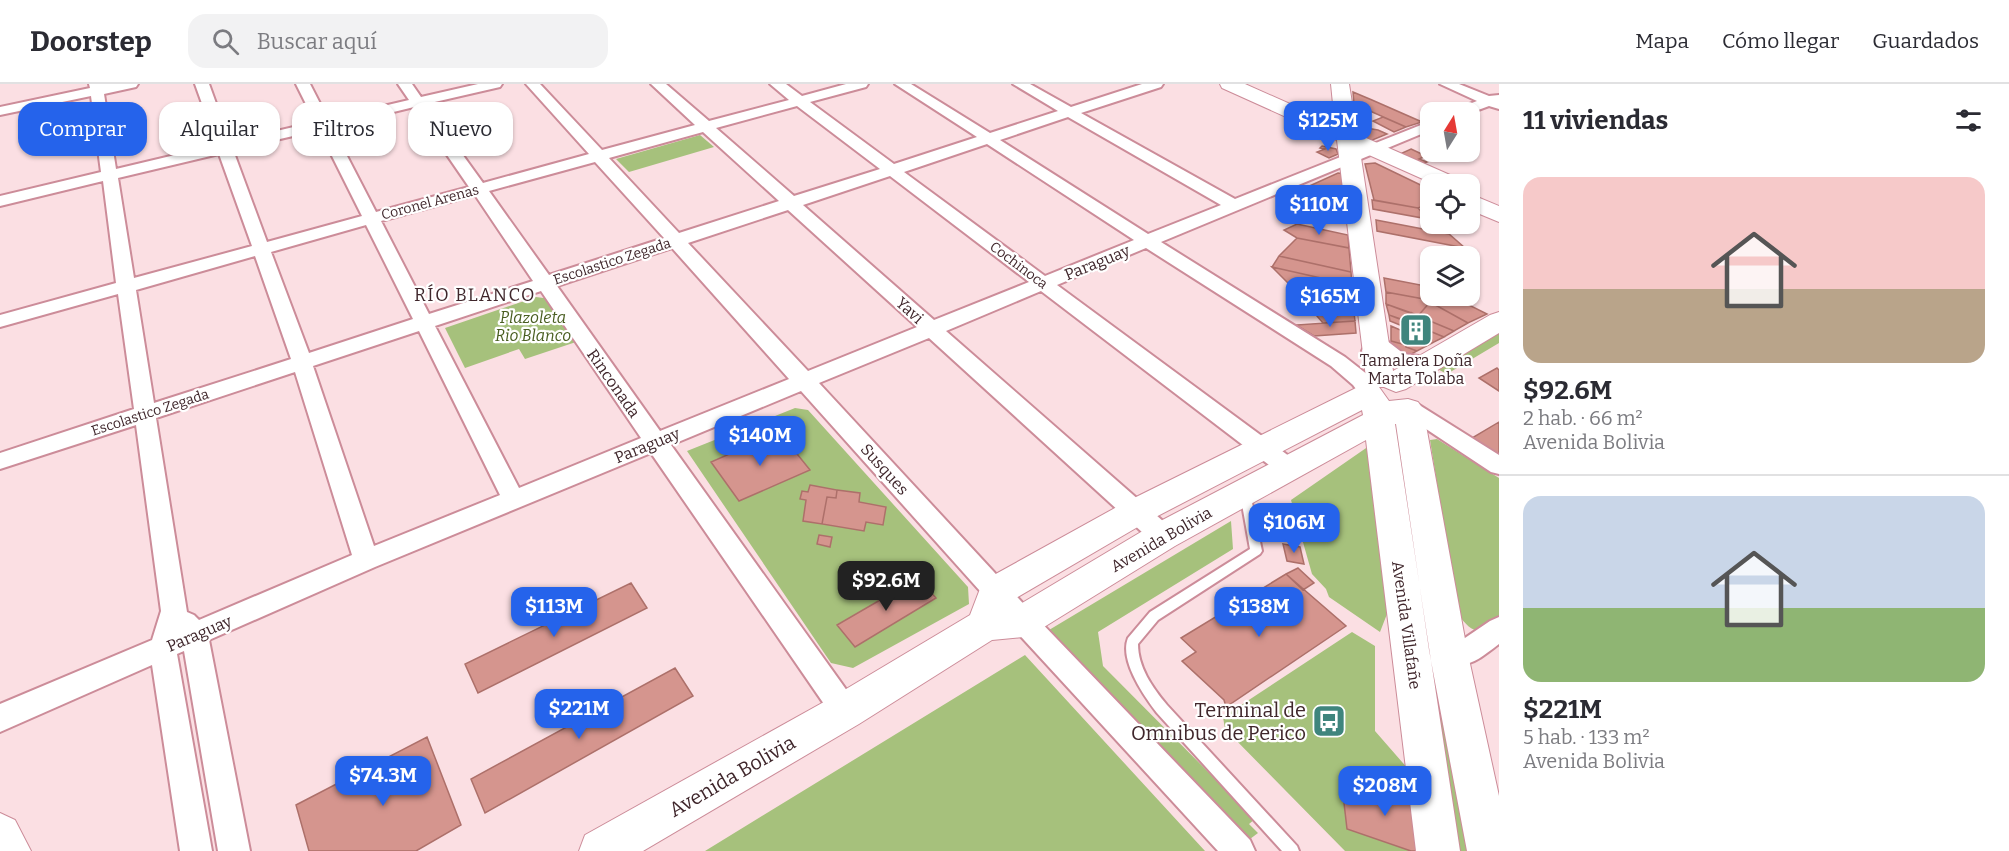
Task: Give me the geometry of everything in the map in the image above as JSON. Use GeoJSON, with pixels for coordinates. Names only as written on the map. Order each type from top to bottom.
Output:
{"type":"FeatureCollection","features":[{"type":"Feature","properties":{"kind":"street"},"geometry":{"type":"LineString","coordinates":[[0,111],[97,88],[131,84]]}},
{"type":"Feature","properties":{"kind":"street"},"geometry":{"type":"LineString","coordinates":[[202,84],[209,102]]}},
{"type":"Feature","properties":{"kind":"street"},"geometry":{"type":"LineString","coordinates":[[303,84],[312,102]]}},
{"type":"Feature","properties":{"kind":"street","name":"Rinconada"},"geometry":{"type":"LineString","coordinates":[[405,84],[417,102]]}},
{"type":"Feature","properties":{"kind":"street"},"geometry":{"type":"LineString","coordinates":[[417,102],[495,84]]}},
{"type":"Feature","properties":{"kind":"street","name":"Susques"},"geometry":{"type":"LineString","coordinates":[[533,84],[805,381],[1002,612],[1239,851]]}},
{"type":"Feature","properties":{"kind":"street","name":"Yavi"},"geometry":{"type":"LineString","coordinates":[[658,84],[1163,536]]}},
{"type":"Feature","properties":{"kind":"street","name":"Cochinoca"},"geometry":{"type":"LineString","coordinates":[[777,84],[1289,468]]}},
{"type":"Feature","properties":{"kind":"street","name":"Coronel Arenas"},"geometry":{"type":"LineString","coordinates":[[0,321],[861,84]]}},
{"type":"Feature","properties":{"kind":"street"},"geometry":{"type":"LineString","coordinates":[[902,84],[1146,242],[1326,354],[1389,398],[1499,466]]}},
{"type":"Feature","properties":{"kind":"street"},"geometry":{"type":"LineString","coordinates":[[1020,84],[1235,206]]}},
{"type":"Feature","properties":{"kind":"street","name":"Escolastico Zegada"},"geometry":{"type":"LineString","coordinates":[[0,461],[1156,84]]}},
{"type":"Feature","properties":{"kind":"street"},"geometry":{"type":"LineString","coordinates":[[1229,84],[1356,149],[1420,178]]}},
{"type":"Feature","properties":{"kind":"street","name":"Avenida Villafañe"},"geometry":{"type":"LineString","coordinates":[[1340,84],[1356,149],[1375,342],[1389,398],[1426,509],[1448,650],[1489,851]]}},
{"type":"Feature","properties":{"kind":"street"},"geometry":{"type":"LineString","coordinates":[[1447,84],[1496,101]]}},
{"type":"Feature","properties":{"kind":"street"},"geometry":{"type":"LineString","coordinates":[[97,88],[174,611],[163,648],[196,851]]}},
{"type":"Feature","properties":{"kind":"street"},"geometry":{"type":"LineString","coordinates":[[1480,106],[1496,101]]}},
{"type":"Feature","properties":{"kind":"street","name":"Paraguay"},"geometry":{"type":"LineString","coordinates":[[0,718],[366,560],[1235,206],[1356,149],[1420,129]]}},
{"type":"Feature","properties":{"kind":"street"},"geometry":{"type":"LineString","coordinates":[[1356,149],[1388,155],[1429,174]]}},
{"type":"Feature","properties":{"kind":"street"},"geometry":{"type":"LineString","coordinates":[[0,201],[192,156]]}},
{"type":"Feature","properties":{"kind":"street"},"geometry":{"type":"LineString","coordinates":[[229,156],[302,362],[366,560]]}},
{"type":"Feature","properties":{"kind":"street"},"geometry":{"type":"LineString","coordinates":[[339,156],[514,500]]}},
{"type":"Feature","properties":{"kind":"street","name":"Rinconada"},"geometry":{"type":"LineString","coordinates":[[455,156],[845,711]]}},
{"type":"Feature","properties":{"kind":"street"},"geometry":{"type":"LineString","coordinates":[[1480,198],[1499,207]]}},
{"type":"Feature","properties":{"kind":"street"},"geometry":{"type":"LineString","coordinates":[[1480,206],[1499,215]]}},
{"type":"Feature","properties":{"kind":"street","name":"Avenida Bolivia"},"geometry":{"type":"LineString","coordinates":[[1002,612],[1163,536],[1289,468],[1389,398],[1426,363],[1499,321]]}},
{"type":"Feature","properties":{"kind":"street"},"geometry":{"type":"LineString","coordinates":[[1326,354],[1353,363],[1367,363],[1375,342],[1399,360],[1426,363]]}},
{"type":"Feature","properties":{"kind":"street","name":"Avenida Bolivia"},"geometry":{"type":"LineString","coordinates":[[601,851],[845,711],[1002,612],[1136,512],[1263,448],[1389,398],[1499,343]]}},
{"type":"Feature","properties":{"kind":"street","name":"Avenida Villafañe"},"geometry":{"type":"LineString","coordinates":[[1389,398],[1438,851]]}},
{"type":"Feature","properties":{"kind":"street"},"geometry":{"type":"LineString","coordinates":[[174,611],[195,635],[234,851]]}},
{"type":"Feature","properties":{"kind":"street"},"geometry":{"type":"LineString","coordinates":[[1448,650],[1466,653],[1499,629]]}},
{"type":"Feature","properties":{"kind":"street"},"geometry":{"type":"LineString","coordinates":[[0,835],[9,851]]}},
{"type":"Feature","properties":{"kind":"lane"},"geometry":{"type":"LineString","coordinates":[[1244,493],[1256,551],[1154,616],[1132,642],[1132,656],[1140,677],[1162,709],[1292,851]]}},
{"type":"Feature","properties":{"kind":"green space"},"geometry":{"type":"Polygon","coordinates":[[[700,135],[714,147],[629,172],[616,159],[700,135]]]}},
{"type":"Feature","properties":{"kind":"green space","name":"Plazoleta Rio Blanco"},"geometry":{"type":"Polygon","coordinates":[[[536,297],[551,299],[576,342],[525,359],[519,349],[465,368],[445,328],[536,297]]]}},
{"type":"Feature","properties":{"kind":"green space"},"geometry":{"type":"Polygon","coordinates":[[[1499,321],[1499,343],[1447,374],[1426,363],[1499,321]]]}},
{"type":"Feature","properties":{"kind":"green space"},"geometry":{"type":"Polygon","coordinates":[[[795,408],[808,410],[968,587],[969,604],[853,668],[831,663],[687,451],[795,408]]]}},
{"type":"Feature","properties":{"kind":"green space"},"geometry":{"type":"Polygon","coordinates":[[[1437,439],[1499,478],[1499,621],[1487,629],[1472,629],[1458,614],[1430,440],[1437,439]]]}},
{"type":"Feature","properties":{"kind":"green space"},"geometry":{"type":"Polygon","coordinates":[[[1369,446],[1387,614],[1380,632],[1329,597],[1326,589],[1312,574],[1291,500],[1369,446]]]}},
{"type":"Feature","properties":{"kind":"green space"},"geometry":{"type":"Polygon","coordinates":[[[1231,521],[1233,549],[1098,632],[1103,666],[1255,819],[1249,824],[1258,833],[1250,839],[1049,630],[1231,521]]]}},
{"type":"Feature","properties":{"kind":"green space"},"geometry":{"type":"Polygon","coordinates":[[[1352,632],[1375,646],[1375,731],[1416,778],[1424,851],[1345,851],[1225,729],[1223,717],[1352,632]]]}},
{"type":"Feature","properties":{"kind":"green space"},"geometry":{"type":"Polygon","coordinates":[[[1430,653],[1471,851],[1454,851],[1430,653]]]}},
{"type":"Feature","properties":{"kind":"green space"},"geometry":{"type":"Polygon","coordinates":[[[1025,655],[1205,851],[705,851],[1025,655]]]}},
{"type":"Feature","properties":{"kind":"building"},"geometry":{"type":"Polygon","coordinates":[[[1353,92],[1420,123],[1406,127],[1354,104],[1353,92]]]}},
{"type":"Feature","properties":{"kind":"building"},"geometry":{"type":"Polygon","coordinates":[[[1383,117],[1406,127],[1394,132],[1373,121],[1383,117]]]}},
{"type":"Feature","properties":{"kind":"building"},"geometry":{"type":"Polygon","coordinates":[[[1360,127],[1387,134],[1370,141],[1361,136],[1360,127]]]}},
{"type":"Feature","properties":{"kind":"building"},"geometry":{"type":"Polygon","coordinates":[[[1322,146],[1336,149],[1338,154],[1329,158],[1317,152],[1325,149],[1320,148],[1322,146]]]}},
{"type":"Feature","properties":{"kind":"building"},"geometry":{"type":"Polygon","coordinates":[[[1411,149],[1420,153],[1420,162],[1427,162],[1420,165],[1400,154],[1411,149]]]}},
{"type":"Feature","properties":{"kind":"building"},"geometry":{"type":"Polygon","coordinates":[[[1375,163],[1420,185],[1420,207],[1374,200],[1365,164],[1375,163]]]}},
{"type":"Feature","properties":{"kind":"building"},"geometry":{"type":"Polygon","coordinates":[[[1338,173],[1344,174],[1347,210],[1338,211],[1294,193],[1338,173]]]}},
{"type":"Feature","properties":{"kind":"building"},"geometry":{"type":"Polygon","coordinates":[[[1372,200],[1418,208],[1420,218],[1373,209],[1372,200]]]}},
{"type":"Feature","properties":{"kind":"building"},"geometry":{"type":"Polygon","coordinates":[[[1376,220],[1420,228],[1420,234],[1449,234],[1463,246],[1455,246],[1377,231],[1376,220]]]}},
{"type":"Feature","properties":{"kind":"building"},"geometry":{"type":"Polygon","coordinates":[[[1297,224],[1348,235],[1349,248],[1297,238],[1284,230],[1297,224]]]}},
{"type":"Feature","properties":{"kind":"building"},"geometry":{"type":"Polygon","coordinates":[[[1297,238],[1349,248],[1351,272],[1279,256],[1297,238]]]}},
{"type":"Feature","properties":{"kind":"building"},"geometry":{"type":"Polygon","coordinates":[[[1279,256],[1351,272],[1352,285],[1272,267],[1279,256]]]}},
{"type":"Feature","properties":{"kind":"building"},"geometry":{"type":"Polygon","coordinates":[[[1272,267],[1352,285],[1352,297],[1290,285],[1272,267]]]}},
{"type":"Feature","properties":{"kind":"building"},"geometry":{"type":"Polygon","coordinates":[[[1384,278],[1420,285],[1420,298],[1386,292],[1384,278]]]}},
{"type":"Feature","properties":{"kind":"building"},"geometry":{"type":"Polygon","coordinates":[[[1290,285],[1352,297],[1355,321],[1323,323],[1290,285]]]}},
{"type":"Feature","properties":{"kind":"building"},"geometry":{"type":"Polygon","coordinates":[[[1386,292],[1420,298],[1420,306],[1427,306],[1418,316],[1386,304],[1386,292]]]}},
{"type":"Feature","properties":{"kind":"building"},"geometry":{"type":"Polygon","coordinates":[[[1386,304],[1412,313],[1415,325],[1389,315],[1386,304]]]}},
{"type":"Feature","properties":{"kind":"building"},"geometry":{"type":"Polygon","coordinates":[[[1427,306],[1437,306],[1468,323],[1454,331],[1418,316],[1427,306]]]}},
{"type":"Feature","properties":{"kind":"building"},"geometry":{"type":"Polygon","coordinates":[[[1437,306],[1471,306],[1487,314],[1468,323],[1437,306]]]}},
{"type":"Feature","properties":{"kind":"building"},"geometry":{"type":"Polygon","coordinates":[[[1412,313],[1454,331],[1444,337],[1415,325],[1412,313]]]}},
{"type":"Feature","properties":{"kind":"building"},"geometry":{"type":"Polygon","coordinates":[[[1389,315],[1404,320],[1405,327],[1390,321],[1389,315]]]}},
{"type":"Feature","properties":{"kind":"building","name":"Tamalera Doña Marta Tolaba"},"geometry":{"type":"Polygon","coordinates":[[[1404,320],[1444,337],[1432,343],[1405,332],[1404,320]]]}},
{"type":"Feature","properties":{"kind":"building"},"geometry":{"type":"Polygon","coordinates":[[[1355,321],[1356,333],[1314,336],[1296,325],[1355,321]]]}},
{"type":"Feature","properties":{"kind":"building"},"geometry":{"type":"Polygon","coordinates":[[[1391,326],[1412,335],[1406,345],[1391,341],[1391,326]]]}},
{"type":"Feature","properties":{"kind":"building"},"geometry":{"type":"Polygon","coordinates":[[[1412,335],[1432,343],[1417,351],[1406,347],[1407,339],[1412,335]]]}},
{"type":"Feature","properties":{"kind":"building"},"geometry":{"type":"Polygon","coordinates":[[[1391,341],[1417,351],[1408,356],[1390,347],[1391,341]]]}},
{"type":"Feature","properties":{"kind":"building"},"geometry":{"type":"Polygon","coordinates":[[[1497,368],[1499,370],[1499,391],[1479,378],[1497,368]]]}},
{"type":"Feature","properties":{"kind":"building"},"geometry":{"type":"Polygon","coordinates":[[[1499,422],[1499,452],[1497,454],[1472,438],[1499,422]]]}},
{"type":"Feature","properties":{"kind":"building"},"geometry":{"type":"Polygon","coordinates":[[[781,434],[810,470],[739,501],[711,462],[743,448],[740,444],[750,440],[755,445],[781,434]]]}},
{"type":"Feature","properties":{"kind":"building"},"geometry":{"type":"Polygon","coordinates":[[[810,485],[837,490],[836,498],[827,497],[822,524],[803,521],[806,500],[800,499],[802,491],[808,492],[810,485]]]}},
{"type":"Feature","properties":{"kind":"building"},"geometry":{"type":"Polygon","coordinates":[[[837,490],[860,493],[859,502],[886,507],[883,525],[866,522],[864,531],[822,524],[827,497],[836,498],[837,490]]]}},
{"type":"Feature","properties":{"kind":"building"},"geometry":{"type":"Polygon","coordinates":[[[819,535],[832,537],[830,547],[817,544],[819,535]]]}},
{"type":"Feature","properties":{"kind":"building"},"geometry":{"type":"Polygon","coordinates":[[[1283,544],[1300,547],[1304,564],[1287,561],[1283,544]]]}},
{"type":"Feature","properties":{"kind":"building"},"geometry":{"type":"Polygon","coordinates":[[[1298,568],[1314,583],[1303,590],[1286,574],[1298,568]]]}},
{"type":"Feature","properties":{"kind":"building"},"geometry":{"type":"Polygon","coordinates":[[[1286,574],[1346,626],[1226,707],[1224,700],[1182,661],[1196,652],[1181,638],[1286,574]]]}},
{"type":"Feature","properties":{"kind":"building"},"geometry":{"type":"Polygon","coordinates":[[[918,578],[936,598],[855,647],[837,625],[918,578]]]}},
{"type":"Feature","properties":{"kind":"building"},"geometry":{"type":"Polygon","coordinates":[[[631,583],[647,608],[478,693],[465,664],[631,583]]]}},
{"type":"Feature","properties":{"kind":"building"},"geometry":{"type":"Polygon","coordinates":[[[675,668],[693,696],[485,813],[471,779],[675,668]]]}},
{"type":"Feature","properties":{"kind":"building"},"geometry":{"type":"Polygon","coordinates":[[[427,737],[461,825],[416,851],[309,851],[296,805],[427,737]]]}},
{"type":"Feature","properties":{"kind":"building"},"geometry":{"type":"Polygon","coordinates":[[[1341,777],[1422,803],[1431,851],[1411,851],[1347,829],[1341,777]]]}},
{"type":"Feature","properties":{"kind":"place","name":"Tamalera Doña Marta Tolaba"},"geometry":{"type":"Point","coordinates":[1416,330]}},
{"type":"Feature","properties":{"kind":"place","name":"Terminal de Omnibus de Perico"},"geometry":{"type":"Point","coordinates":[1329,721]}},
{"type":"Feature","properties":{"kind":"district","name":"RÍO BLANCO"},"geometry":{"type":"Point","coordinates":[475,295]}}]}
